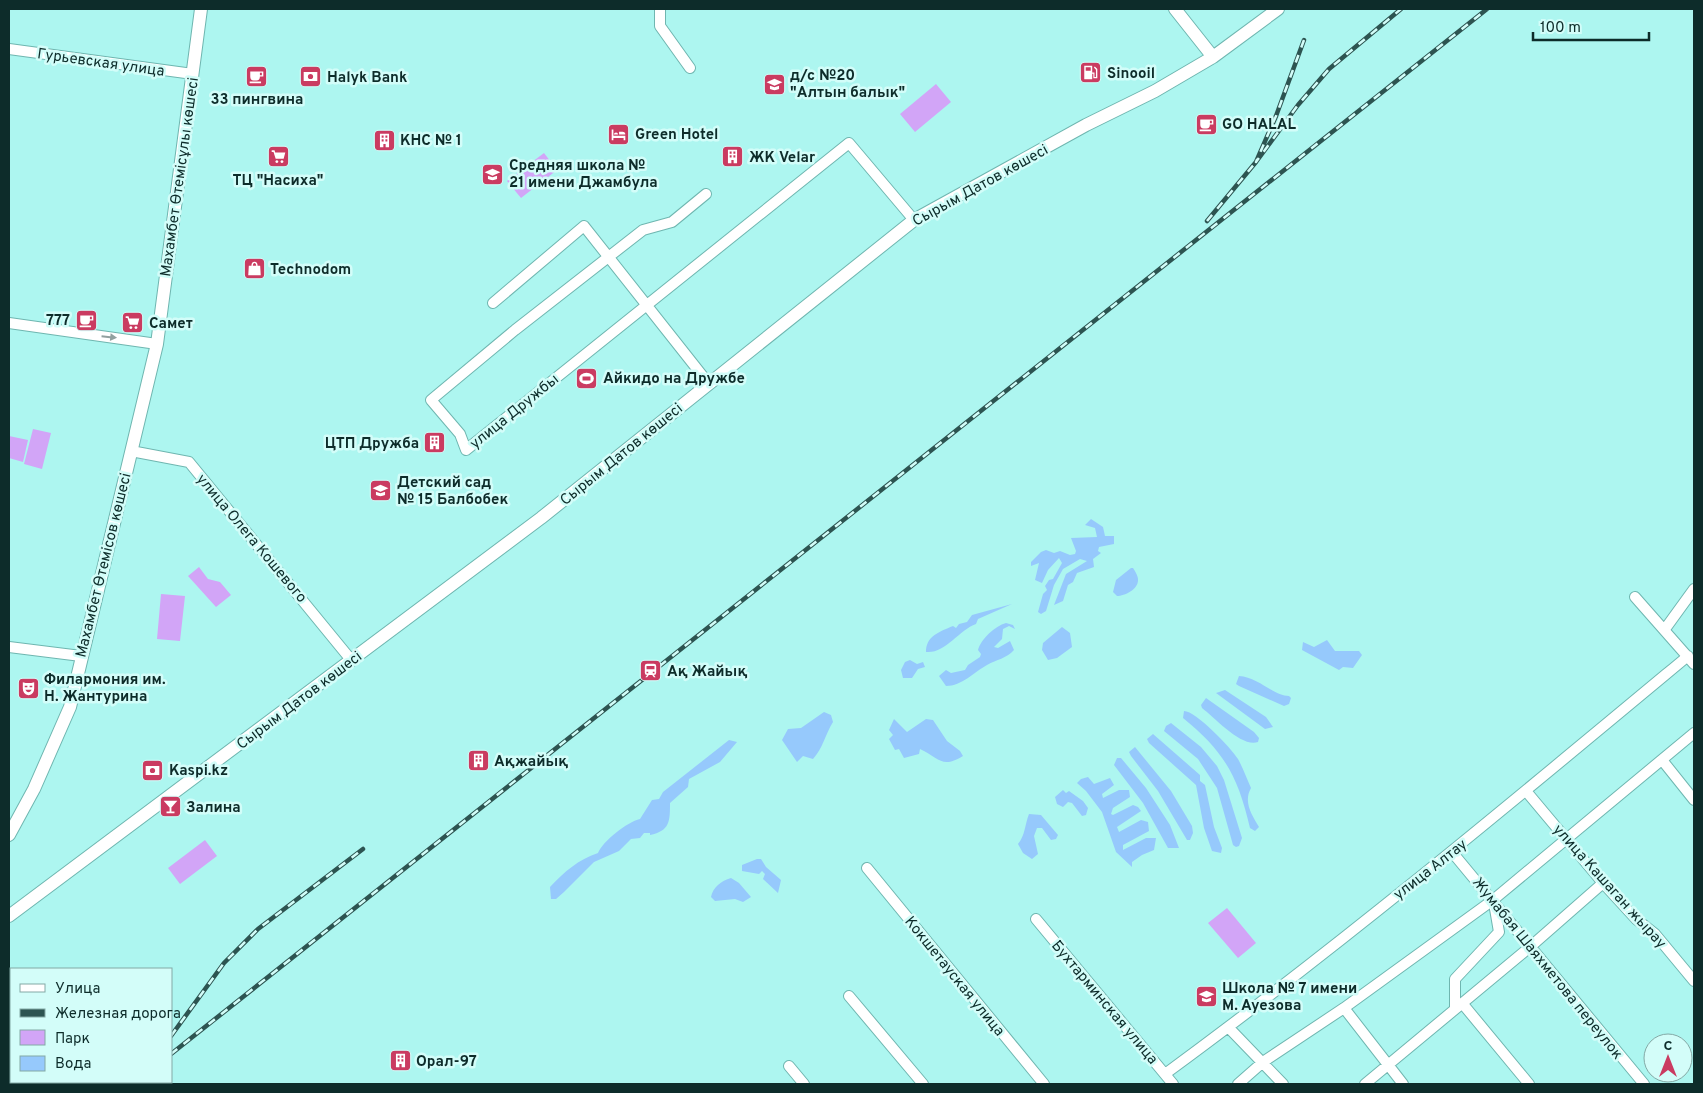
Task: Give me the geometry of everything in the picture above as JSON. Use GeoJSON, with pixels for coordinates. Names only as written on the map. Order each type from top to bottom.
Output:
{"type":"FeatureCollection","features":[{"type":"Feature","properties":{"kind":"main road","name":"Махамбет Өтемісұлы көшесі"},"geometry":{"type":"LineString","coordinates":[[157,344],[201,9]]}},
{"type":"Feature","properties":{"kind":"main road"},"geometry":{"type":"LineString","coordinates":[[1174,9],[1212,56]]}},
{"type":"Feature","properties":{"kind":"main road","name":"Сырым Датов көшесі"},"geometry":{"type":"LineString","coordinates":[[9,916],[545,515],[914,220],[1086,125],[1155,91],[1212,56],[1278,9]]}},
{"type":"Feature","properties":{"kind":"main road","name":"Махамбет Өтемісов көшесі"},"geometry":{"type":"LineString","coordinates":[[9,835],[26,806],[72,699],[157,344]]}},
{"type":"Feature","properties":{"kind":"street"},"geometry":{"type":"LineString","coordinates":[[660,9],[660,26],[690,68]]}},
{"type":"Feature","properties":{"kind":"street","name":"Гурьевская улица"},"geometry":{"type":"LineString","coordinates":[[9,49],[193,74]]}},
{"type":"Feature","properties":{"kind":"street","name":"улица Дружбы"},"geometry":{"type":"LineString","coordinates":[[706,194],[672,222],[643,230],[515,330],[431,400],[460,434],[466,450],[849,143],[914,220]]}},
{"type":"Feature","properties":{"kind":"street"},"geometry":{"type":"LineString","coordinates":[[493,303],[584,226],[709,384]]}},
{"type":"Feature","properties":{"kind":"street"},"geometry":{"type":"LineString","coordinates":[[9,323],[157,344]]}},
{"type":"Feature","properties":{"kind":"street","name":"улица Олега Кошевого"},"geometry":{"type":"LineString","coordinates":[[131,451],[189,462],[352,661]]}},
{"type":"Feature","properties":{"kind":"street"},"geometry":{"type":"LineString","coordinates":[[1665,629],[1694,589]]}},
{"type":"Feature","properties":{"kind":"street"},"geometry":{"type":"LineString","coordinates":[[1634,597],[1665,629],[1691,660]]}},
{"type":"Feature","properties":{"kind":"street"},"geometry":{"type":"LineString","coordinates":[[9,647],[81,656]]}},
{"type":"Feature","properties":{"kind":"street","name":"улица Алтау"},"geometry":{"type":"LineString","coordinates":[[1165,1074],[1452,852],[1691,660]]}},
{"type":"Feature","properties":{"kind":"street"},"geometry":{"type":"LineString","coordinates":[[1238,1084],[1263,1062],[1344,1008],[1493,900],[1694,733]]}},
{"type":"Feature","properties":{"kind":"street"},"geometry":{"type":"LineString","coordinates":[[1662,760],[1694,800]]}},
{"type":"Feature","properties":{"kind":"street","name":"улица Кашаган жырау"},"geometry":{"type":"LineString","coordinates":[[1526,791],[1603,883],[1636,919],[1655,934],[1694,981]]}},
{"type":"Feature","properties":{"kind":"street","name":"Жумабая Шаяхметова переулок"},"geometry":{"type":"LineString","coordinates":[[1452,852],[1644,1084]]}},
{"type":"Feature","properties":{"kind":"street","name":"Кокшетауская улица"},"geometry":{"type":"LineString","coordinates":[[867,868],[1044,1084]]}},
{"type":"Feature","properties":{"kind":"street"},"geometry":{"type":"LineString","coordinates":[[1365,1084],[1530,947],[1603,883]]}},
{"type":"Feature","properties":{"kind":"street"},"geometry":{"type":"LineString","coordinates":[[1493,900],[1499,932],[1455,979],[1458,1006],[1529,1084]]}},
{"type":"Feature","properties":{"kind":"street","name":"Бухтарминская улица"},"geometry":{"type":"LineString","coordinates":[[1036,919],[1174,1084]]}},
{"type":"Feature","properties":{"kind":"street"},"geometry":{"type":"LineString","coordinates":[[849,996],[923,1084]]}},
{"type":"Feature","properties":{"kind":"street"},"geometry":{"type":"LineString","coordinates":[[1344,1008],[1387,1066],[1403,1084]]}},
{"type":"Feature","properties":{"kind":"street"},"geometry":{"type":"LineString","coordinates":[[1228,1027],[1283,1084]]}},
{"type":"Feature","properties":{"kind":"street"},"geometry":{"type":"LineString","coordinates":[[789,1066],[804,1084]]}},
{"type":"Feature","properties":{"kind":"green space"},"geometry":{"type":"Polygon","coordinates":[[[936,84],[951,102],[915,132],[900,114],[936,84]]]}},
{"type":"Feature","properties":{"kind":"green space"},"geometry":{"type":"Polygon","coordinates":[[[544,153],[557,170],[521,198],[507,181],[544,153]]]}},
{"type":"Feature","properties":{"kind":"green space"},"geometry":{"type":"Polygon","coordinates":[[[33,429],[51,433],[42,469],[24,464],[33,429]]]}},
{"type":"Feature","properties":{"kind":"green space"},"geometry":{"type":"Polygon","coordinates":[[[9,436],[28,440],[23,462],[9,458],[9,436]]]}},
{"type":"Feature","properties":{"kind":"green space"},"geometry":{"type":"Polygon","coordinates":[[[199,567],[208,579],[220,582],[231,595],[216,607],[188,576],[199,567]]]}},
{"type":"Feature","properties":{"kind":"green space"},"geometry":{"type":"Polygon","coordinates":[[[161,594],[185,596],[180,641],[157,639],[161,594]]]}},
{"type":"Feature","properties":{"kind":"green space"},"geometry":{"type":"Polygon","coordinates":[[[205,840],[217,856],[180,884],[168,868],[205,840]]]}},
{"type":"Feature","properties":{"kind":"green space"},"geometry":{"type":"Polygon","coordinates":[[[1227,908],[1256,943],[1238,958],[1208,923],[1227,908]]]}},
{"type":"Feature","properties":{"kind":"water"},"geometry":{"type":"Polygon","coordinates":[[[1091,519],[1103,527],[1105,536],[1114,536],[1114,544],[1099,547],[1098,551],[1101,553],[1093,559],[1094,567],[1077,573],[1073,582],[1068,585],[1063,601],[1054,605],[1066,574],[1087,561],[1080,559],[1063,569],[1054,585],[1046,611],[1041,614],[1038,612],[1043,594],[1047,590],[1045,586],[1049,580],[1053,579],[1062,563],[1059,558],[1048,570],[1042,583],[1035,580],[1039,563],[1031,566],[1031,562],[1041,552],[1046,550],[1054,553],[1060,551],[1070,555],[1075,554],[1076,551],[1071,538],[1097,537],[1095,528],[1085,525],[1091,519]]]}},
{"type":"Feature","properties":{"kind":"water"},"geometry":{"type":"Polygon","coordinates":[[[1133,568],[1138,576],[1138,583],[1134,589],[1124,595],[1117,596],[1113,592],[1116,580],[1133,568]]]}},
{"type":"Feature","properties":{"kind":"water"},"geometry":{"type":"Polygon","coordinates":[[[1012,604],[978,619],[976,624],[946,646],[933,652],[926,652],[928,642],[934,635],[953,626],[956,628],[959,624],[967,622],[972,615],[1012,604]]]}},
{"type":"Feature","properties":{"kind":"water"},"geometry":{"type":"Polygon","coordinates":[[[1006,623],[1013,625],[1015,629],[1009,626],[1003,629],[1002,639],[994,647],[998,648],[1010,641],[1014,650],[963,681],[946,686],[939,676],[946,670],[951,673],[965,670],[968,665],[980,657],[981,654],[978,650],[985,637],[997,627],[1006,623]]]}},
{"type":"Feature","properties":{"kind":"water"},"geometry":{"type":"Polygon","coordinates":[[[1062,627],[1070,633],[1072,647],[1057,658],[1048,660],[1042,650],[1043,643],[1062,627]]]}},
{"type":"Feature","properties":{"kind":"water"},"geometry":{"type":"Polygon","coordinates":[[[1327,640],[1335,651],[1359,651],[1362,655],[1353,668],[1343,667],[1339,670],[1302,650],[1303,642],[1314,647],[1327,640]]]}},
{"type":"Feature","properties":{"kind":"water"},"geometry":{"type":"Polygon","coordinates":[[[910,660],[917,664],[923,662],[925,667],[918,669],[912,678],[903,678],[901,670],[905,662],[910,660]]]}},
{"type":"Feature","properties":{"kind":"water"},"geometry":{"type":"Polygon","coordinates":[[[1239,676],[1246,677],[1278,693],[1289,696],[1291,698],[1289,704],[1284,706],[1239,686],[1236,684],[1239,676]]]}},
{"type":"Feature","properties":{"kind":"water"},"geometry":{"type":"Polygon","coordinates":[[[1225,690],[1266,717],[1273,727],[1265,729],[1216,693],[1225,690]]]}},
{"type":"Feature","properties":{"kind":"water"},"geometry":{"type":"Polygon","coordinates":[[[1206,698],[1254,732],[1259,738],[1258,742],[1244,741],[1221,725],[1202,708],[1201,705],[1206,698]]]}},
{"type":"Feature","properties":{"kind":"water"},"geometry":{"type":"Polygon","coordinates":[[[1184,711],[1205,723],[1238,759],[1251,788],[1248,803],[1259,827],[1255,831],[1250,828],[1235,780],[1228,767],[1210,742],[1183,718],[1184,711]]]}},
{"type":"Feature","properties":{"kind":"water"},"geometry":{"type":"Polygon","coordinates":[[[824,712],[831,715],[833,722],[819,750],[813,759],[803,756],[797,762],[782,740],[788,729],[801,728],[824,712]]]}},
{"type":"Feature","properties":{"kind":"water"},"geometry":{"type":"Polygon","coordinates":[[[894,719],[907,732],[926,719],[933,720],[947,741],[960,751],[963,756],[950,762],[945,762],[920,749],[919,754],[904,758],[899,749],[895,750],[889,739],[893,735],[889,730],[894,719]]]}},
{"type":"Feature","properties":{"kind":"water"},"geometry":{"type":"Polygon","coordinates":[[[1171,723],[1201,747],[1217,766],[1224,780],[1242,838],[1239,846],[1233,845],[1217,788],[1198,759],[1164,731],[1166,726],[1171,723]]]}},
{"type":"Feature","properties":{"kind":"water"},"geometry":{"type":"Polygon","coordinates":[[[1153,734],[1200,775],[1200,781],[1205,785],[1214,827],[1222,848],[1221,853],[1212,851],[1204,828],[1196,785],[1149,743],[1147,739],[1153,734]]]}},
{"type":"Feature","properties":{"kind":"water"},"geometry":{"type":"Polygon","coordinates":[[[729,740],[737,742],[720,762],[689,779],[688,787],[670,803],[668,824],[662,831],[650,835],[650,833],[644,833],[640,838],[631,839],[619,851],[594,862],[556,899],[551,899],[550,887],[561,876],[578,863],[598,853],[616,833],[640,819],[652,800],[659,799],[663,792],[729,740]]]}},
{"type":"Feature","properties":{"kind":"water"},"geometry":{"type":"Polygon","coordinates":[[[1135,747],[1171,791],[1192,826],[1193,833],[1190,840],[1187,840],[1158,791],[1131,756],[1129,752],[1135,747]]]}},
{"type":"Feature","properties":{"kind":"water"},"geometry":{"type":"Polygon","coordinates":[[[1117,758],[1121,758],[1146,788],[1170,825],[1179,848],[1168,848],[1143,803],[1114,765],[1117,758]]]}},
{"type":"Feature","properties":{"kind":"water"},"geometry":{"type":"Polygon","coordinates":[[[1088,777],[1094,784],[1110,778],[1114,785],[1102,794],[1103,798],[1119,790],[1129,790],[1130,797],[1113,808],[1111,814],[1113,815],[1133,805],[1141,811],[1117,827],[1119,832],[1141,820],[1148,822],[1149,831],[1123,845],[1123,850],[1146,838],[1156,838],[1154,850],[1132,862],[1132,867],[1116,852],[1102,812],[1086,791],[1077,783],[1081,779],[1088,777]]]}},
{"type":"Feature","properties":{"kind":"water"},"geometry":{"type":"Polygon","coordinates":[[[1063,790],[1066,793],[1069,791],[1083,801],[1088,808],[1086,815],[1082,816],[1072,803],[1068,802],[1063,807],[1057,804],[1055,797],[1063,790]]]}},
{"type":"Feature","properties":{"kind":"water"},"geometry":{"type":"Polygon","coordinates":[[[1029,814],[1041,815],[1058,835],[1056,839],[1051,840],[1042,828],[1037,828],[1034,836],[1038,854],[1032,859],[1023,853],[1018,844],[1024,834],[1029,814]]]}},
{"type":"Feature","properties":{"kind":"water"},"geometry":{"type":"Polygon","coordinates":[[[761,859],[766,867],[781,880],[778,893],[763,879],[765,874],[762,871],[759,874],[742,871],[742,865],[761,859]]]}},
{"type":"Feature","properties":{"kind":"water"},"geometry":{"type":"Polygon","coordinates":[[[731,878],[739,883],[751,897],[743,902],[735,899],[715,901],[711,897],[716,887],[731,878]]]}},
{"type":"Feature","properties":{"kind":"railway"},"geometry":{"type":"LineString","coordinates":[[1304,40],[1276,116],[1256,162],[1298,105],[1329,69],[1401,9]]}},
{"type":"Feature","properties":{"kind":"railway"},"geometry":{"type":"LineString","coordinates":[[172,1053],[1487,9]]}},
{"type":"Feature","properties":{"kind":"railway"},"geometry":{"type":"LineString","coordinates":[[1207,221],[1256,162]]}},
{"type":"Feature","properties":{"kind":"railway"},"geometry":{"type":"LineString","coordinates":[[172,1035],[224,963],[258,929],[363,849]]}},
{"type":"Feature","properties":{"kind":"place","name":"Sinooil"},"geometry":{"type":"Point","coordinates":[1091,73]}},
{"type":"Feature","properties":{"kind":"place","name":"33 пингвина"},"geometry":{"type":"Point","coordinates":[257,76]}},
{"type":"Feature","properties":{"kind":"place","name":"Halyk Bank"},"geometry":{"type":"Point","coordinates":[311,77]}},
{"type":"Feature","properties":{"kind":"place","name":"д/с №20 \"Алтын балык\""},"geometry":{"type":"Point","coordinates":[774,84]}},
{"type":"Feature","properties":{"kind":"place","name":"GO HALAL"},"geometry":{"type":"Point","coordinates":[1206,124]}},
{"type":"Feature","properties":{"kind":"place","name":"Green Hotel"},"geometry":{"type":"Point","coordinates":[619,134]}},
{"type":"Feature","properties":{"kind":"place","name":"КНС № 1"},"geometry":{"type":"Point","coordinates":[384,140]}},
{"type":"Feature","properties":{"kind":"place","name":"ТЦ \"Насиха\""},"geometry":{"type":"Point","coordinates":[278,157]}},
{"type":"Feature","properties":{"kind":"place","name":"ЖК Velar"},"geometry":{"type":"Point","coordinates":[733,157]}},
{"type":"Feature","properties":{"kind":"place","name":"Средняя школа № 21 имени Джамбула"},"geometry":{"type":"Point","coordinates":[493,174]}},
{"type":"Feature","properties":{"kind":"place","name":"Technodom"},"geometry":{"type":"Point","coordinates":[254,269]}},
{"type":"Feature","properties":{"kind":"place","name":"777"},"geometry":{"type":"Point","coordinates":[86,320]}},
{"type":"Feature","properties":{"kind":"place","name":"Самет"},"geometry":{"type":"Point","coordinates":[133,323]}},
{"type":"Feature","properties":{"kind":"place","name":"Айкидо на Дружбе"},"geometry":{"type":"Point","coordinates":[587,378]}},
{"type":"Feature","properties":{"kind":"place","name":"ЦТП Дружба"},"geometry":{"type":"Point","coordinates":[435,443]}},
{"type":"Feature","properties":{"kind":"place","name":"Детский сад № 15 Балбобек"},"geometry":{"type":"Point","coordinates":[381,491]}},
{"type":"Feature","properties":{"kind":"place","name":"Ақ Жайық"},"geometry":{"type":"Point","coordinates":[651,671]}},
{"type":"Feature","properties":{"kind":"place","name":"Филармония им. Н. Жантурина"},"geometry":{"type":"Point","coordinates":[28,688]}},
{"type":"Feature","properties":{"kind":"place","name":"Ақжайық"},"geometry":{"type":"Point","coordinates":[478,761]}},
{"type":"Feature","properties":{"kind":"place","name":"Kaspi.kz"},"geometry":{"type":"Point","coordinates":[153,770]}},
{"type":"Feature","properties":{"kind":"place","name":"Залина"},"geometry":{"type":"Point","coordinates":[170,807]}},
{"type":"Feature","properties":{"kind":"place","name":"Школа № 7 имени М. Ауезова"},"geometry":{"type":"Point","coordinates":[1206,997]}},
{"type":"Feature","properties":{"kind":"place","name":"Орал-97"},"geometry":{"type":"Point","coordinates":[400,1061]}}]}
